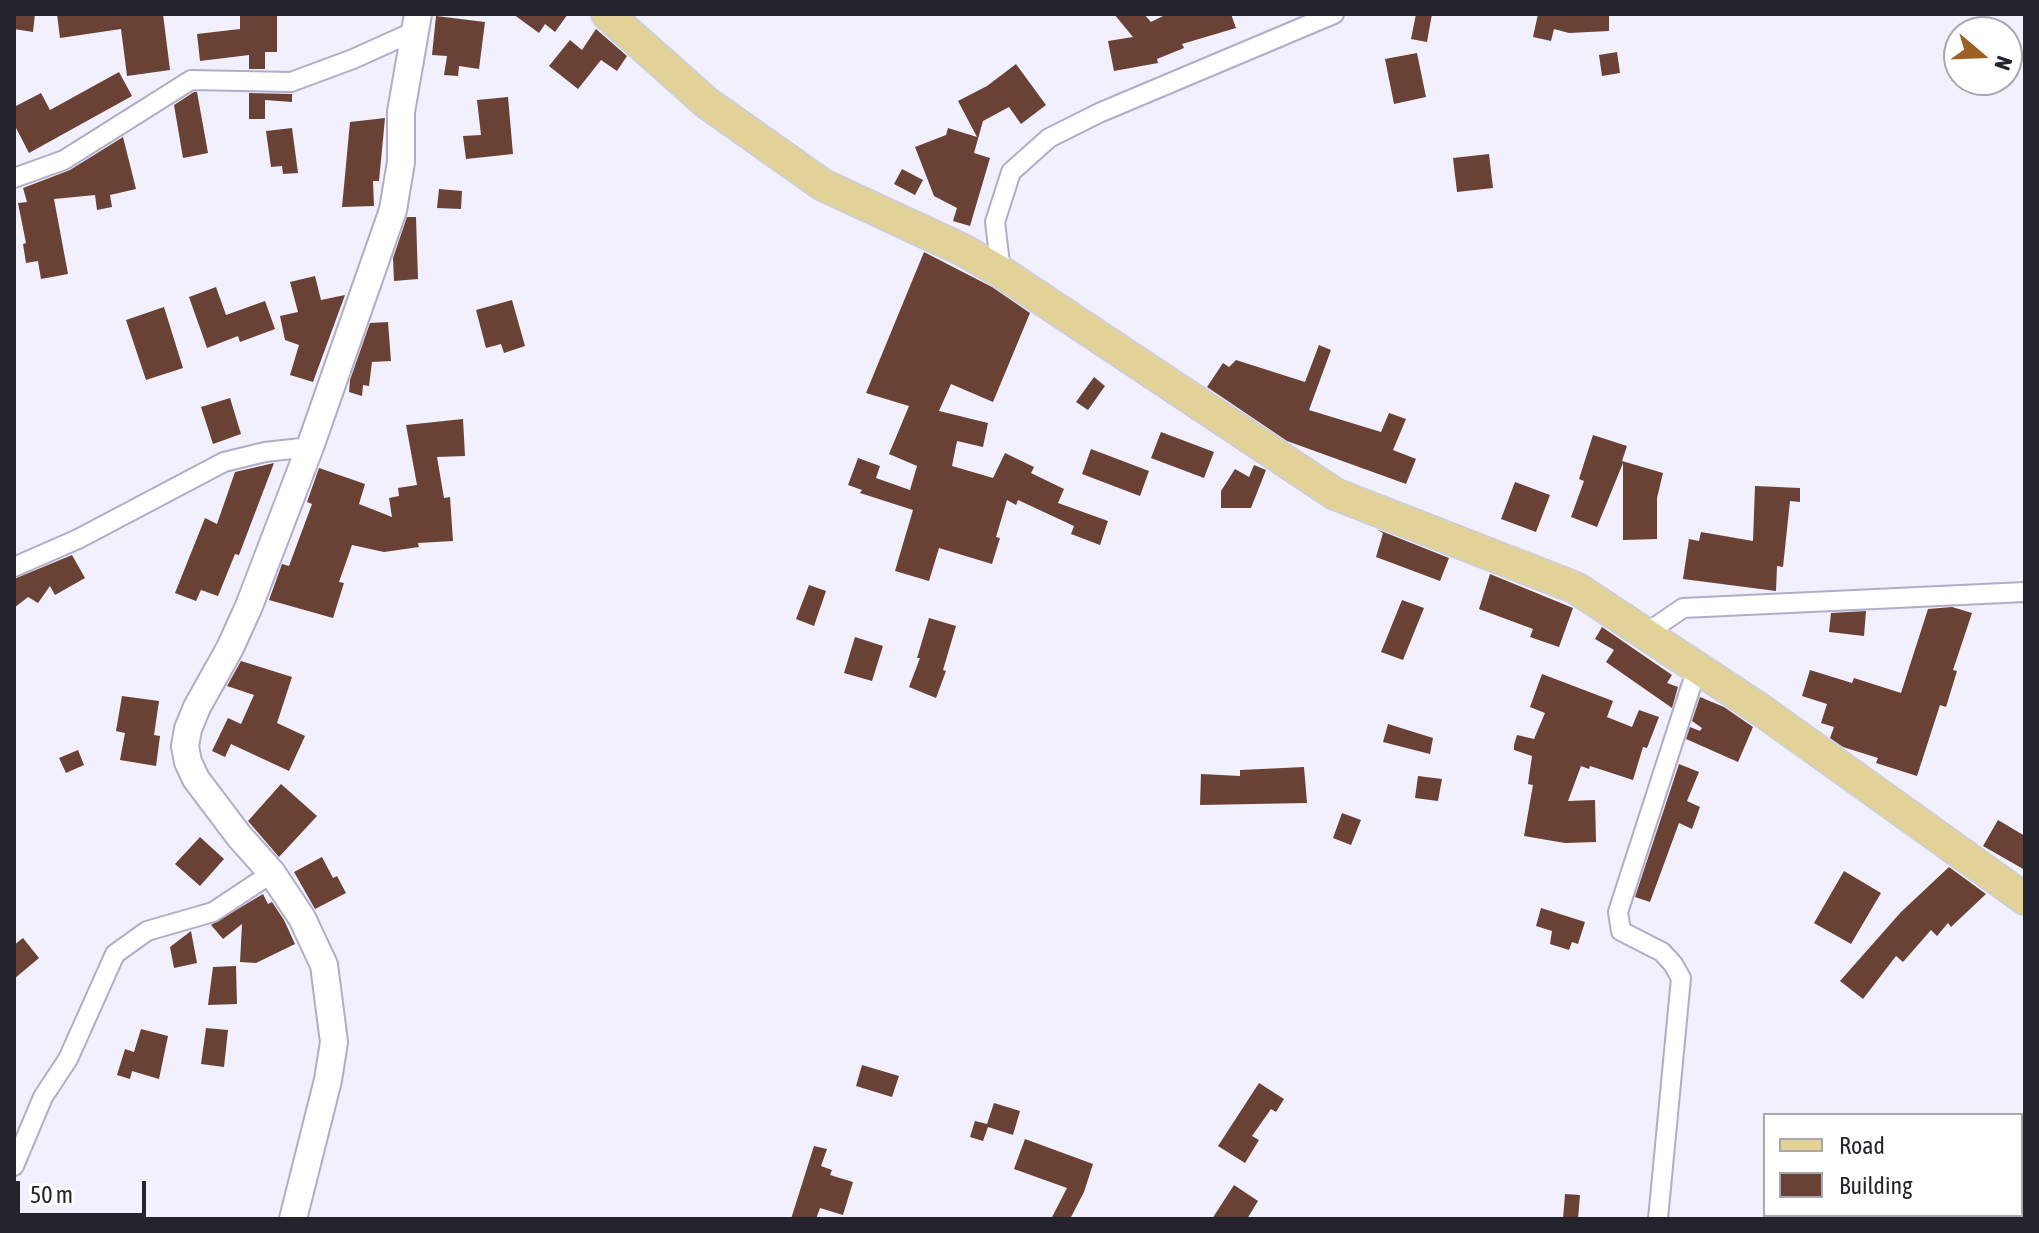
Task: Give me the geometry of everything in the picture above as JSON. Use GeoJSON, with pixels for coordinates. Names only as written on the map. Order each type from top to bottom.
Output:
{"type":"FeatureCollection","features":[{"type":"Feature","properties":{"kind":"main road"},"geometry":{"type":"LineString","coordinates":[[607,14],[707,103],[823,185],[961,249],[1001,272],[1335,494],[1576,588],[1697,668],[2025,899]]}},
{"type":"Feature","properties":{"kind":"main road"},"geometry":{"type":"LineString","coordinates":[[293,1219],[328,1080],[333,1030],[324,965],[302,918],[272,873],[196,779],[185,746],[197,707],[249,606],[310,447],[397,196],[401,112],[415,23]]}},
{"type":"Feature","properties":{"kind":"street"},"geometry":{"type":"LineString","coordinates":[[961,249],[980,239],[995,222],[1011,172],[1049,138],[1099,113],[1334,14]]}},
{"type":"Feature","properties":{"kind":"street"},"geometry":{"type":"LineString","coordinates":[[14,178],[64,160],[191,80],[291,82],[353,59],[415,23]]}},
{"type":"Feature","properties":{"kind":"street"},"geometry":{"type":"LineString","coordinates":[[995,222],[1001,272]]}},
{"type":"Feature","properties":{"kind":"street"},"geometry":{"type":"LineString","coordinates":[[14,567],[78,539],[224,462],[265,452],[310,447]]}},
{"type":"Feature","properties":{"kind":"street"},"geometry":{"type":"LineString","coordinates":[[1645,634],[1683,608],[2025,592]]}},
{"type":"Feature","properties":{"kind":"street"},"geometry":{"type":"LineString","coordinates":[[1658,1219],[1681,978],[1662,952],[1621,931],[1618,912],[1697,668]]}},
{"type":"Feature","properties":{"kind":"street"},"geometry":{"type":"LineString","coordinates":[[14,1166],[43,1097],[68,1059],[115,954],[147,931],[213,912],[272,873]]}},
{"type":"Feature","properties":{"kind":"building"},"geometry":{"type":"Polygon","coordinates":[[[14,14],[35,14],[33,32],[14,29],[14,14]]]}},
{"type":"Feature","properties":{"kind":"building"},"geometry":{"type":"Polygon","coordinates":[[[57,14],[163,14],[170,70],[127,76],[121,29],[60,38],[57,14]]]}},
{"type":"Feature","properties":{"kind":"building"},"geometry":{"type":"Polygon","coordinates":[[[240,14],[277,14],[277,52],[265,52],[265,69],[249,69],[249,55],[200,61],[197,34],[240,29],[240,14]]]}},
{"type":"Feature","properties":{"kind":"building"},"geometry":{"type":"Polygon","coordinates":[[[513,14],[568,14],[555,32],[545,24],[539,33],[513,14]]]}},
{"type":"Feature","properties":{"kind":"building"},"geometry":{"type":"Polygon","coordinates":[[[1114,14],[1144,14],[1151,22],[1167,14],[1231,14],[1236,28],[1182,44],[1184,48],[1157,59],[1158,63],[1114,71],[1108,41],[1133,37],[1114,14]]]}},
{"type":"Feature","properties":{"kind":"building"},"geometry":{"type":"Polygon","coordinates":[[[1416,14],[1432,14],[1427,42],[1411,39],[1416,14]]]}},
{"type":"Feature","properties":{"kind":"building"},"geometry":{"type":"Polygon","coordinates":[[[1538,14],[1609,14],[1609,31],[1569,33],[1554,29],[1551,41],[1533,37],[1538,14]]]}},
{"type":"Feature","properties":{"kind":"building"},"geometry":{"type":"Polygon","coordinates":[[[436,16],[485,22],[479,69],[459,66],[458,76],[444,75],[447,56],[432,55],[436,16]]]}},
{"type":"Feature","properties":{"kind":"building"},"geometry":{"type":"Polygon","coordinates":[[[596,29],[627,56],[617,71],[601,60],[578,89],[549,66],[570,40],[582,50],[596,29]]]}},
{"type":"Feature","properties":{"kind":"building"},"geometry":{"type":"Polygon","coordinates":[[[1617,52],[1620,73],[1602,76],[1599,55],[1617,52]]]}},
{"type":"Feature","properties":{"kind":"building"},"geometry":{"type":"Polygon","coordinates":[[[1417,53],[1426,97],[1394,104],[1385,59],[1417,53]]]}},
{"type":"Feature","properties":{"kind":"building"},"geometry":{"type":"Polygon","coordinates":[[[1016,64],[1046,105],[1021,124],[1009,107],[983,121],[974,153],[990,158],[970,226],[953,221],[957,208],[934,196],[915,147],[946,135],[948,128],[977,137],[958,101],[987,86],[1016,64]]]}},
{"type":"Feature","properties":{"kind":"building"},"geometry":{"type":"Polygon","coordinates":[[[119,72],[132,96],[29,153],[14,124],[14,107],[41,93],[50,110],[119,72]]]}},
{"type":"Feature","properties":{"kind":"building"},"geometry":{"type":"Polygon","coordinates":[[[197,92],[208,153],[183,158],[174,105],[197,92]]]}},
{"type":"Feature","properties":{"kind":"building"},"geometry":{"type":"Polygon","coordinates":[[[249,93],[292,94],[292,102],[265,100],[265,119],[249,119],[249,93]]]}},
{"type":"Feature","properties":{"kind":"building"},"geometry":{"type":"Polygon","coordinates":[[[508,97],[513,154],[466,159],[463,136],[481,135],[477,100],[508,97]]]}},
{"type":"Feature","properties":{"kind":"building"},"geometry":{"type":"Polygon","coordinates":[[[385,118],[379,181],[373,181],[374,206],[342,207],[350,122],[385,118]]]}},
{"type":"Feature","properties":{"kind":"building"},"geometry":{"type":"Polygon","coordinates":[[[292,128],[298,173],[283,174],[282,166],[271,167],[266,131],[292,128]]]}},
{"type":"Feature","properties":{"kind":"building"},"geometry":{"type":"Polygon","coordinates":[[[123,137],[136,189],[110,195],[112,207],[97,210],[95,195],[54,199],[68,274],[41,279],[38,261],[26,263],[23,244],[26,243],[18,203],[27,202],[23,188],[70,170],[123,137]]]}},
{"type":"Feature","properties":{"kind":"building"},"geometry":{"type":"Polygon","coordinates":[[[1489,154],[1493,188],[1457,192],[1453,158],[1489,154]]]}},
{"type":"Feature","properties":{"kind":"building"},"geometry":{"type":"Polygon","coordinates":[[[902,169],[923,180],[915,195],[894,184],[902,169]]]}},
{"type":"Feature","properties":{"kind":"building"},"geometry":{"type":"Polygon","coordinates":[[[439,189],[462,191],[461,209],[437,208],[439,189]]]}},
{"type":"Feature","properties":{"kind":"building"},"geometry":{"type":"Polygon","coordinates":[[[407,217],[416,217],[418,279],[394,281],[393,258],[407,217]]]}},
{"type":"Feature","properties":{"kind":"building"},"geometry":{"type":"Polygon","coordinates":[[[924,252],[992,287],[1030,313],[993,402],[951,384],[939,411],[988,423],[983,447],[957,441],[952,466],[993,478],[1005,453],[1034,467],[1031,473],[1064,489],[1058,503],[1108,521],[1100,545],[1071,534],[1074,526],[1018,500],[1016,505],[1007,500],[992,564],[939,548],[929,581],[895,571],[913,510],[860,493],[862,490],[848,485],[858,458],[880,466],[876,478],[910,490],[917,466],[889,454],[909,406],[866,393],[924,252]]]}},
{"type":"Feature","properties":{"kind":"building"},"geometry":{"type":"Polygon","coordinates":[[[315,276],[321,300],[345,295],[313,382],[290,375],[299,345],[285,340],[280,316],[298,312],[290,282],[315,276]]]}},
{"type":"Feature","properties":{"kind":"building"},"geometry":{"type":"Polygon","coordinates":[[[216,287],[226,315],[265,301],[275,329],[240,342],[238,336],[207,348],[189,297],[216,287]]]}},
{"type":"Feature","properties":{"kind":"building"},"geometry":{"type":"Polygon","coordinates":[[[512,300],[525,346],[504,353],[501,344],[486,348],[476,310],[512,300]]]}},
{"type":"Feature","properties":{"kind":"building"},"geometry":{"type":"Polygon","coordinates":[[[164,307],[183,368],[146,380],[126,320],[164,307]]]}},
{"type":"Feature","properties":{"kind":"building"},"geometry":{"type":"Polygon","coordinates":[[[388,322],[391,361],[372,362],[369,386],[363,385],[362,396],[349,392],[350,380],[370,323],[388,322]]]}},
{"type":"Feature","properties":{"kind":"building"},"geometry":{"type":"Polygon","coordinates":[[[1319,345],[1331,350],[1309,410],[1381,432],[1389,413],[1406,419],[1393,450],[1416,459],[1406,484],[1287,441],[1207,387],[1223,363],[1229,367],[1236,360],[1305,382],[1319,345]]]}},
{"type":"Feature","properties":{"kind":"building"},"geometry":{"type":"Polygon","coordinates":[[[1094,377],[1105,386],[1088,410],[1076,402],[1094,377]]]}},
{"type":"Feature","properties":{"kind":"building"},"geometry":{"type":"Polygon","coordinates":[[[230,398],[241,434],[213,444],[201,407],[230,398]]]}},
{"type":"Feature","properties":{"kind":"building"},"geometry":{"type":"Polygon","coordinates":[[[463,419],[465,456],[437,457],[444,498],[450,497],[453,541],[418,543],[419,547],[384,552],[352,545],[339,582],[344,583],[333,618],[269,600],[282,564],[289,566],[312,504],[307,502],[319,468],[365,484],[359,504],[392,517],[389,498],[399,496],[398,488],[417,485],[406,425],[463,419]]]}},
{"type":"Feature","properties":{"kind":"building"},"geometry":{"type":"Polygon","coordinates":[[[1161,432],[1214,452],[1204,478],[1151,458],[1161,432]]]}},
{"type":"Feature","properties":{"kind":"building"},"geometry":{"type":"Polygon","coordinates":[[[1593,435],[1627,446],[1622,461],[1663,473],[1657,498],[1657,539],[1623,540],[1623,463],[1597,527],[1571,517],[1584,481],[1579,479],[1593,435]]]}},
{"type":"Feature","properties":{"kind":"building"},"geometry":{"type":"Polygon","coordinates":[[[1091,449],[1149,471],[1140,496],[1082,474],[1091,449]]]}},
{"type":"Feature","properties":{"kind":"building"},"geometry":{"type":"Polygon","coordinates":[[[274,463],[239,555],[235,554],[218,596],[201,590],[196,601],[175,593],[205,518],[217,524],[235,472],[274,463]]]}},
{"type":"Feature","properties":{"kind":"building"},"geometry":{"type":"Polygon","coordinates":[[[1254,465],[1266,470],[1251,508],[1221,508],[1221,491],[1235,469],[1249,477],[1254,465]]]}},
{"type":"Feature","properties":{"kind":"building"},"geometry":{"type":"Polygon","coordinates":[[[1515,482],[1550,495],[1536,532],[1501,519],[1515,482]]]}},
{"type":"Feature","properties":{"kind":"building"},"geometry":{"type":"Polygon","coordinates":[[[1755,486],[1800,488],[1800,502],[1790,501],[1783,567],[1777,566],[1776,591],[1683,579],[1689,539],[1699,541],[1701,532],[1753,541],[1755,486]]]}},
{"type":"Feature","properties":{"kind":"building"},"geometry":{"type":"Polygon","coordinates":[[[1376,529],[1449,558],[1440,581],[1376,557],[1383,533],[1376,529]]]}},
{"type":"Feature","properties":{"kind":"building"},"geometry":{"type":"Polygon","coordinates":[[[72,555],[85,578],[55,595],[50,586],[38,603],[28,597],[14,608],[14,579],[72,555]]]}},
{"type":"Feature","properties":{"kind":"building"},"geometry":{"type":"Polygon","coordinates":[[[1490,574],[1573,608],[1559,647],[1530,637],[1533,629],[1479,609],[1490,574]]]}},
{"type":"Feature","properties":{"kind":"building"},"geometry":{"type":"Polygon","coordinates":[[[809,585],[826,591],[814,626],[796,619],[809,585]]]}},
{"type":"Feature","properties":{"kind":"building"},"geometry":{"type":"Polygon","coordinates":[[[1402,600],[1424,608],[1403,660],[1381,652],[1402,600]]]}},
{"type":"Feature","properties":{"kind":"building"},"geometry":{"type":"Polygon","coordinates":[[[1952,607],[1972,613],[1953,670],[1957,671],[1946,707],[1940,705],[1917,776],[1876,763],[1878,758],[1843,747],[1830,738],[1834,727],[1821,723],[1827,704],[1802,696],[1810,670],[1852,683],[1854,678],[1901,693],[1928,609],[1952,607]]]}},
{"type":"Feature","properties":{"kind":"building"},"geometry":{"type":"Polygon","coordinates":[[[1866,611],[1864,636],[1829,632],[1831,613],[1866,611]]]}},
{"type":"Feature","properties":{"kind":"building"},"geometry":{"type":"Polygon","coordinates":[[[929,618],[956,626],[943,670],[946,671],[936,698],[909,687],[920,658],[917,658],[929,618]]]}},
{"type":"Feature","properties":{"kind":"building"},"geometry":{"type":"Polygon","coordinates":[[[1602,627],[1672,675],[1667,683],[1678,687],[1672,708],[1606,662],[1614,650],[1595,639],[1602,627]]]}},
{"type":"Feature","properties":{"kind":"building"},"geometry":{"type":"Polygon","coordinates":[[[855,637],[883,646],[872,681],[844,673],[855,637]]]}},
{"type":"Feature","properties":{"kind":"building"},"geometry":{"type":"Polygon","coordinates":[[[241,661],[292,677],[277,723],[305,736],[289,771],[231,744],[225,757],[212,751],[228,718],[241,724],[254,695],[227,686],[241,661]]]}},
{"type":"Feature","properties":{"kind":"building"},"geometry":{"type":"Polygon","coordinates":[[[1542,674],[1613,701],[1607,717],[1632,727],[1639,710],[1659,717],[1647,748],[1643,747],[1633,780],[1581,766],[1568,801],[1595,800],[1596,842],[1565,843],[1524,836],[1533,785],[1528,784],[1532,756],[1514,750],[1514,745],[1517,735],[1534,739],[1545,713],[1530,707],[1542,674]]]}},
{"type":"Feature","properties":{"kind":"building"},"geometry":{"type":"Polygon","coordinates":[[[122,696],[159,701],[154,735],[160,736],[156,766],[120,760],[125,733],[116,731],[122,696]]]}},
{"type":"Feature","properties":{"kind":"building"},"geometry":{"type":"Polygon","coordinates":[[[1700,697],[1724,707],[1753,727],[1738,762],[1686,739],[1690,727],[1700,731],[1702,728],[1692,721],[1700,697]]]}},
{"type":"Feature","properties":{"kind":"building"},"geometry":{"type":"Polygon","coordinates":[[[1388,724],[1433,738],[1430,754],[1383,742],[1388,724]]]}},
{"type":"Feature","properties":{"kind":"building"},"geometry":{"type":"Polygon","coordinates":[[[78,750],[84,765],[66,773],[59,758],[78,750]]]}},
{"type":"Feature","properties":{"kind":"building"},"geometry":{"type":"Polygon","coordinates":[[[1679,764],[1699,772],[1687,801],[1700,807],[1692,829],[1679,823],[1650,902],[1635,897],[1679,764]]]}},
{"type":"Feature","properties":{"kind":"building"},"geometry":{"type":"Polygon","coordinates":[[[1304,767],[1307,803],[1200,805],[1201,774],[1240,776],[1240,770],[1304,767]]]}},
{"type":"Feature","properties":{"kind":"building"},"geometry":{"type":"Polygon","coordinates":[[[1418,776],[1442,779],[1438,801],[1415,798],[1418,776]]]}},
{"type":"Feature","properties":{"kind":"building"},"geometry":{"type":"Polygon","coordinates":[[[281,784],[317,816],[279,857],[248,821],[281,784]]]}},
{"type":"Feature","properties":{"kind":"building"},"geometry":{"type":"Polygon","coordinates":[[[1342,813],[1361,820],[1351,845],[1333,838],[1342,813]]]}},
{"type":"Feature","properties":{"kind":"building"},"geometry":{"type":"Polygon","coordinates":[[[1998,820],[2025,836],[2025,870],[1983,846],[1998,820]]]}},
{"type":"Feature","properties":{"kind":"building"},"geometry":{"type":"Polygon","coordinates":[[[200,837],[224,859],[200,886],[175,864],[200,837]]]}},
{"type":"Feature","properties":{"kind":"building"},"geometry":{"type":"Polygon","coordinates":[[[322,857],[333,878],[337,876],[346,893],[315,909],[294,872],[322,857]]]}},
{"type":"Feature","properties":{"kind":"building"},"geometry":{"type":"Polygon","coordinates":[[[1949,867],[1986,894],[1951,927],[1948,923],[1937,936],[1931,930],[1903,962],[1896,956],[1863,999],[1840,981],[1901,912],[1949,867]]]}},
{"type":"Feature","properties":{"kind":"building"},"geometry":{"type":"Polygon","coordinates":[[[1844,871],[1881,893],[1851,944],[1814,923],[1844,871]]]}},
{"type":"Feature","properties":{"kind":"building"},"geometry":{"type":"Polygon","coordinates":[[[263,894],[284,920],[295,944],[256,963],[240,962],[242,924],[223,939],[211,925],[263,894]]]}},
{"type":"Feature","properties":{"kind":"building"},"geometry":{"type":"Polygon","coordinates":[[[1541,908],[1585,922],[1578,944],[1572,942],[1569,950],[1550,944],[1552,931],[1536,926],[1541,908]]]}},
{"type":"Feature","properties":{"kind":"building"},"geometry":{"type":"Polygon","coordinates":[[[191,931],[197,963],[174,968],[170,947],[191,931]]]}},
{"type":"Feature","properties":{"kind":"building"},"geometry":{"type":"Polygon","coordinates":[[[23,938],[39,958],[14,979],[14,945],[23,938]]]}},
{"type":"Feature","properties":{"kind":"building"},"geometry":{"type":"Polygon","coordinates":[[[236,966],[237,1004],[208,1005],[213,967],[236,966]]]}},
{"type":"Feature","properties":{"kind":"building"},"geometry":{"type":"Polygon","coordinates":[[[206,1028],[228,1030],[224,1067],[201,1064],[206,1028]]]}},
{"type":"Feature","properties":{"kind":"building"},"geometry":{"type":"Polygon","coordinates":[[[141,1029],[168,1036],[159,1079],[132,1071],[130,1079],[117,1075],[125,1049],[134,1052],[141,1029]]]}},
{"type":"Feature","properties":{"kind":"building"},"geometry":{"type":"Polygon","coordinates":[[[862,1065],[899,1076],[892,1097],[856,1086],[862,1065]]]}},
{"type":"Feature","properties":{"kind":"building"},"geometry":{"type":"Polygon","coordinates":[[[1259,1083],[1284,1099],[1276,1112],[1271,1109],[1252,1136],[1259,1140],[1245,1163],[1218,1146],[1259,1083]]]}},
{"type":"Feature","properties":{"kind":"building"},"geometry":{"type":"Polygon","coordinates":[[[994,1103],[1020,1111],[1013,1135],[988,1127],[983,1141],[970,1137],[975,1121],[987,1124],[994,1103]]]}},
{"type":"Feature","properties":{"kind":"building"},"geometry":{"type":"Polygon","coordinates":[[[1025,1139],[1093,1164],[1084,1192],[1070,1219],[1051,1219],[1067,1188],[1014,1169],[1025,1139]]]}},
{"type":"Feature","properties":{"kind":"building"},"geometry":{"type":"Polygon","coordinates":[[[814,1146],[827,1149],[821,1166],[832,1170],[830,1175],[853,1182],[843,1215],[820,1208],[816,1219],[791,1219],[814,1146]]]}},
{"type":"Feature","properties":{"kind":"building"},"geometry":{"type":"Polygon","coordinates":[[[1234,1185],[1258,1201],[1247,1219],[1212,1219],[1234,1185]]]}},
{"type":"Feature","properties":{"kind":"building"},"geometry":{"type":"Polygon","coordinates":[[[1565,1194],[1580,1195],[1578,1219],[1563,1219],[1565,1194]]]}}]}
